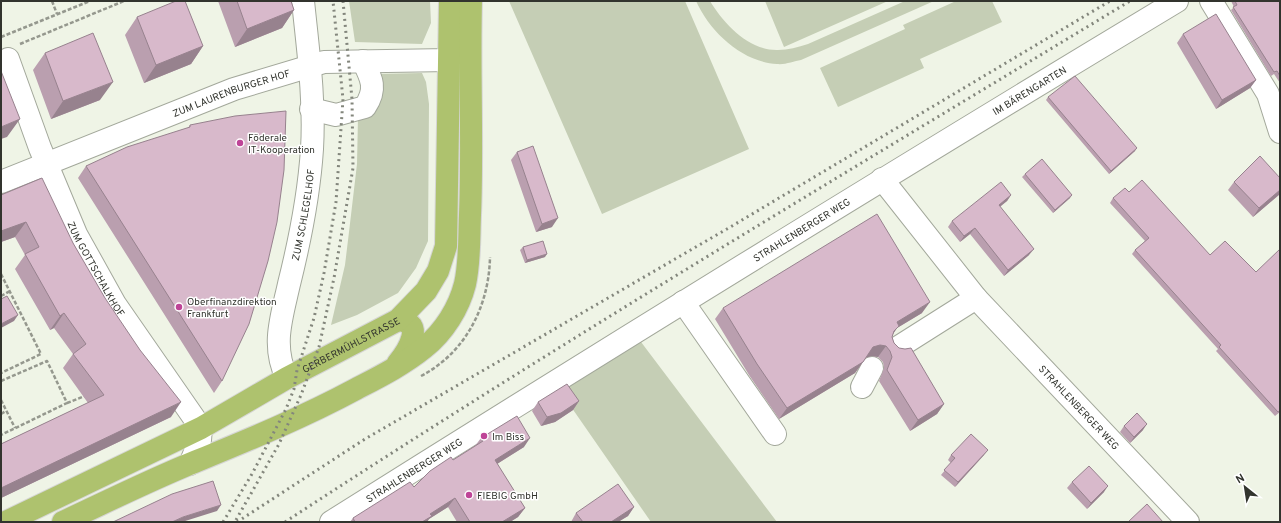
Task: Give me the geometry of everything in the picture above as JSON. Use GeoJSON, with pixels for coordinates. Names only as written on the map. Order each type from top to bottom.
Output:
{"type":"FeatureCollection","features":[{"type":"Feature","properties":{"kind":"main road","name":"GERBERMÜHLSTRASSE"},"geometry":{"type":"LineString","coordinates":[[6,522],[201,428],[287,378],[398,320],[426,291],[438,271],[446,246],[450,1]]}},
{"type":"Feature","properties":{"kind":"main road"},"geometry":{"type":"LineString","coordinates":[[63,522],[190,464],[250,441],[306,415],[394,369],[425,347],[443,329],[458,304],[465,283],[468,257],[471,187],[471,1]]}},
{"type":"Feature","properties":{"kind":"main road"},"geometry":{"type":"LineString","coordinates":[[394,369],[411,344],[413,334],[412,328],[408,323],[398,320]]}},
{"type":"Feature","properties":{"kind":"street","name":"ZUM SCHLEGELHOF"},"geometry":{"type":"LineString","coordinates":[[287,378],[280,365],[278,332],[302,233],[312,149],[310,65],[303,1]]}},
{"type":"Feature","properties":{"kind":"street","name":"IM BÄRENGARTEN"},"geometry":{"type":"LineString","coordinates":[[882,179],[1177,1]]}},
{"type":"Feature","properties":{"kind":"street"},"geometry":{"type":"LineString","coordinates":[[1211,1],[1268,94],[1280,132]]}},
{"type":"Feature","properties":{"kind":"street"},"geometry":{"type":"LineString","coordinates":[[449,60],[470,46]]}},
{"type":"Feature","properties":{"kind":"street","name":"ZUM GOTTSCHALKHOF"},"geometry":{"type":"LineString","coordinates":[[13,52],[46,164],[76,234],[115,304],[201,428]]}},
{"type":"Feature","properties":{"kind":"street","name":"ZUM LAURENBURGER HOF"},"geometry":{"type":"LineString","coordinates":[[1,182],[234,89],[310,65],[324,62],[449,60]]}},
{"type":"Feature","properties":{"kind":"street"},"geometry":{"type":"LineString","coordinates":[[311,109],[336,115],[365,107],[370,98],[372,80],[363,61]]}},
{"type":"Feature","properties":{"kind":"street","name":"STRAHLENBERGER WEG"},"geometry":{"type":"LineString","coordinates":[[331,522],[882,179],[976,298],[1188,522]]}},
{"type":"Feature","properties":{"kind":"street"},"geometry":{"type":"LineString","coordinates":[[897,348],[976,298]]}},
{"type":"Feature","properties":{"kind":"street"},"geometry":{"type":"LineString","coordinates":[[683,302],[775,434]]}},
{"type":"Feature","properties":{"kind":"street"},"geometry":{"type":"LineString","coordinates":[[862,387],[872,368]]}},
{"type":"Feature","properties":{"kind":"street"},"geometry":{"type":"LineString","coordinates":[[190,464],[198,446],[201,428]]}},
{"type":"Feature","properties":{"kind":"path"},"geometry":{"type":"LineString","coordinates":[[52,1],[57,14]]}},
{"type":"Feature","properties":{"kind":"path"},"geometry":{"type":"LineString","coordinates":[[1,36],[90,1]]}},
{"type":"Feature","properties":{"kind":"path"},"geometry":{"type":"LineString","coordinates":[[13,52],[124,1]]}},
{"type":"Feature","properties":{"kind":"path"},"geometry":{"type":"LineString","coordinates":[[1,274],[41,354],[1,373]]}},
{"type":"Feature","properties":{"kind":"path"},"geometry":{"type":"LineString","coordinates":[[1,296],[10,291]]}},
{"type":"Feature","properties":{"kind":"path"},"geometry":{"type":"LineString","coordinates":[[1,381],[47,361],[67,403]]}},
{"type":"Feature","properties":{"kind":"path"},"geometry":{"type":"LineString","coordinates":[[1,434],[67,403],[87,396]]}},
{"type":"Feature","properties":{"kind":"path"},"geometry":{"type":"LineString","coordinates":[[1,400],[15,428]]}},
{"type":"Feature","properties":{"kind":"path"},"geometry":{"type":"LineString","coordinates":[[1,414],[6,411]]}},
{"type":"Feature","properties":{"kind":"green space"},"geometry":{"type":"Polygon","coordinates":[[[349,1],[430,1],[431,23],[422,44],[355,42],[349,1]]]}},
{"type":"Feature","properties":{"kind":"green space"},"geometry":{"type":"Polygon","coordinates":[[[509,1],[685,1],[749,149],[602,214],[509,1]]]}},
{"type":"Feature","properties":{"kind":"green space"},"geometry":{"type":"Polygon","coordinates":[[[696,1],[710,1],[730,27],[747,41],[767,49],[778,50],[808,44],[905,1],[934,1],[801,60],[780,64],[764,62],[752,58],[729,43],[710,24],[696,1]]]}},
{"type":"Feature","properties":{"kind":"green space"},"geometry":{"type":"Polygon","coordinates":[[[765,1],[888,1],[784,47],[765,1]]]}},
{"type":"Feature","properties":{"kind":"green space"},"geometry":{"type":"Polygon","coordinates":[[[956,1],[992,1],[1002,22],[920,59],[924,68],[838,107],[820,68],[905,29],[903,25],[956,1]]]}},
{"type":"Feature","properties":{"kind":"green space"},"geometry":{"type":"Polygon","coordinates":[[[422,73],[426,82],[429,104],[428,241],[416,268],[398,293],[357,315],[331,325],[345,265],[357,164],[358,117],[377,74],[422,73]]]}},
{"type":"Feature","properties":{"kind":"green space"},"geometry":{"type":"Polygon","coordinates":[[[638,338],[777,522],[651,522],[558,388],[638,338]]]}},
{"type":"Feature","properties":{"kind":"building"},"geometry":{"type":"Polygon","coordinates":[[[176,1],[185,1],[203,46],[156,65],[137,17],[176,1]]]}},
{"type":"Feature","properties":{"kind":"building"},"geometry":{"type":"Polygon","coordinates":[[[237,1],[291,1],[294,10],[247,29],[237,1]]]}},
{"type":"Feature","properties":{"kind":"building"},"geometry":{"type":"Polygon","coordinates":[[[1235,1],[1280,1],[1280,76],[1277,71],[1274,72],[1233,7],[1237,5],[1235,1]]]}},
{"type":"Feature","properties":{"kind":"building"},"geometry":{"type":"Polygon","coordinates":[[[1216,14],[1256,80],[1222,100],[1183,34],[1216,14]]]}},
{"type":"Feature","properties":{"kind":"building"},"geometry":{"type":"Polygon","coordinates":[[[93,33],[113,82],[63,101],[45,53],[93,33]]]}},
{"type":"Feature","properties":{"kind":"building"},"geometry":{"type":"Polygon","coordinates":[[[1,71],[20,119],[1,127],[1,71]]]}},
{"type":"Feature","properties":{"kind":"building"},"geometry":{"type":"Polygon","coordinates":[[[1075,76],[1137,148],[1111,171],[1048,97],[1075,76]]]}},
{"type":"Feature","properties":{"kind":"building"},"geometry":{"type":"Polygon","coordinates":[[[286,111],[284,170],[277,222],[268,261],[249,324],[222,381],[86,166],[127,147],[190,127],[190,125],[235,116],[286,111]]]}},
{"type":"Feature","properties":{"kind":"building"},"geometry":{"type":"Polygon","coordinates":[[[533,146],[558,218],[542,224],[517,152],[533,146]]]}},
{"type":"Feature","properties":{"kind":"building"},"geometry":{"type":"Polygon","coordinates":[[[1260,156],[1280,178],[1280,190],[1259,208],[1234,182],[1260,156]]]}},
{"type":"Feature","properties":{"kind":"building"},"geometry":{"type":"Polygon","coordinates":[[[1042,159],[1072,195],[1055,210],[1025,174],[1042,159]]]}},
{"type":"Feature","properties":{"kind":"building"},"geometry":{"type":"Polygon","coordinates":[[[42,178],[73,243],[105,298],[140,350],[181,402],[1,488],[1,444],[104,395],[73,354],[86,344],[64,313],[60,316],[25,254],[39,247],[26,222],[1,231],[1,195],[42,178]]]}},
{"type":"Feature","properties":{"kind":"building"},"geometry":{"type":"Polygon","coordinates":[[[1142,180],[1210,255],[1225,241],[1256,272],[1280,249],[1280,411],[1278,412],[1219,347],[1221,345],[1135,250],[1149,238],[1113,198],[1125,188],[1129,192],[1142,180]]]}},
{"type":"Feature","properties":{"kind":"building"},"geometry":{"type":"Polygon","coordinates":[[[1001,182],[1011,195],[999,205],[1034,249],[1008,270],[975,228],[964,236],[952,221],[1001,182]]]}},
{"type":"Feature","properties":{"kind":"building"},"geometry":{"type":"Polygon","coordinates":[[[877,214],[930,302],[897,322],[899,326],[894,331],[892,337],[894,343],[899,348],[911,348],[944,404],[918,420],[887,370],[892,357],[890,351],[886,346],[880,345],[873,347],[863,362],[787,408],[757,364],[723,308],[877,214]]]}},
{"type":"Feature","properties":{"kind":"building"},"geometry":{"type":"Polygon","coordinates":[[[543,241],[547,254],[527,260],[523,247],[543,241]]]}},
{"type":"Feature","properties":{"kind":"building"},"geometry":{"type":"Polygon","coordinates":[[[7,296],[18,315],[1,324],[1,299],[7,296]]]}},
{"type":"Feature","properties":{"kind":"building"},"geometry":{"type":"Polygon","coordinates":[[[567,384],[579,401],[561,413],[547,417],[538,402],[567,384]]]}},
{"type":"Feature","properties":{"kind":"building"},"geometry":{"type":"Polygon","coordinates":[[[1137,413],[1147,424],[1134,437],[1124,426],[1137,413]]]}},
{"type":"Feature","properties":{"kind":"building"},"geometry":{"type":"Polygon","coordinates":[[[517,416],[530,438],[495,460],[525,508],[502,522],[470,522],[455,498],[430,514],[432,516],[422,522],[355,522],[353,518],[410,482],[414,487],[430,471],[451,457],[453,460],[483,441],[481,438],[517,416]]]}},
{"type":"Feature","properties":{"kind":"building"},"geometry":{"type":"Polygon","coordinates":[[[971,434],[988,450],[958,482],[944,470],[955,458],[951,455],[971,434]]]}},
{"type":"Feature","properties":{"kind":"building"},"geometry":{"type":"Polygon","coordinates":[[[1089,466],[1108,486],[1091,503],[1072,482],[1089,466]]]}},
{"type":"Feature","properties":{"kind":"building"},"geometry":{"type":"Polygon","coordinates":[[[213,481],[221,505],[172,522],[113,522],[172,494],[213,481]]]}},
{"type":"Feature","properties":{"kind":"building"},"geometry":{"type":"Polygon","coordinates":[[[618,484],[634,507],[611,522],[583,522],[576,513],[618,484]]]}},
{"type":"Feature","properties":{"kind":"building"},"geometry":{"type":"Polygon","coordinates":[[[1147,504],[1163,522],[1128,522],[1147,504]]]}},
{"type":"Feature","properties":{"kind":"railway"},"geometry":{"type":"LineString","coordinates":[[223,522],[252,474],[286,409],[294,389],[297,370],[314,318],[324,273],[336,202],[343,99],[333,1]]}},
{"type":"Feature","properties":{"kind":"railway"},"geometry":{"type":"LineString","coordinates":[[236,520],[279,444],[301,395],[319,347],[334,278],[353,168],[352,99],[343,1]]}},
{"type":"Feature","properties":{"kind":"railway"},"geometry":{"type":"LineString","coordinates":[[237,522],[365,439],[732,226],[1110,1]]}},
{"type":"Feature","properties":{"kind":"railway"},"geometry":{"type":"LineString","coordinates":[[285,522],[494,388],[599,323],[811,193],[1130,1]]}},
{"type":"Feature","properties":{"kind":"place","name":"Föderale IT-Kooperation"},"geometry":{"type":"Point","coordinates":[240,143]}},
{"type":"Feature","properties":{"kind":"place","name":"Oberfinanzdirektion Frankfurt"},"geometry":{"type":"Point","coordinates":[179,307]}},
{"type":"Feature","properties":{"kind":"place","name":"Im Biss"},"geometry":{"type":"Point","coordinates":[484,436]}},
{"type":"Feature","properties":{"kind":"place","name":"FIEBIG GmbH"},"geometry":{"type":"Point","coordinates":[469,495]}}]}
